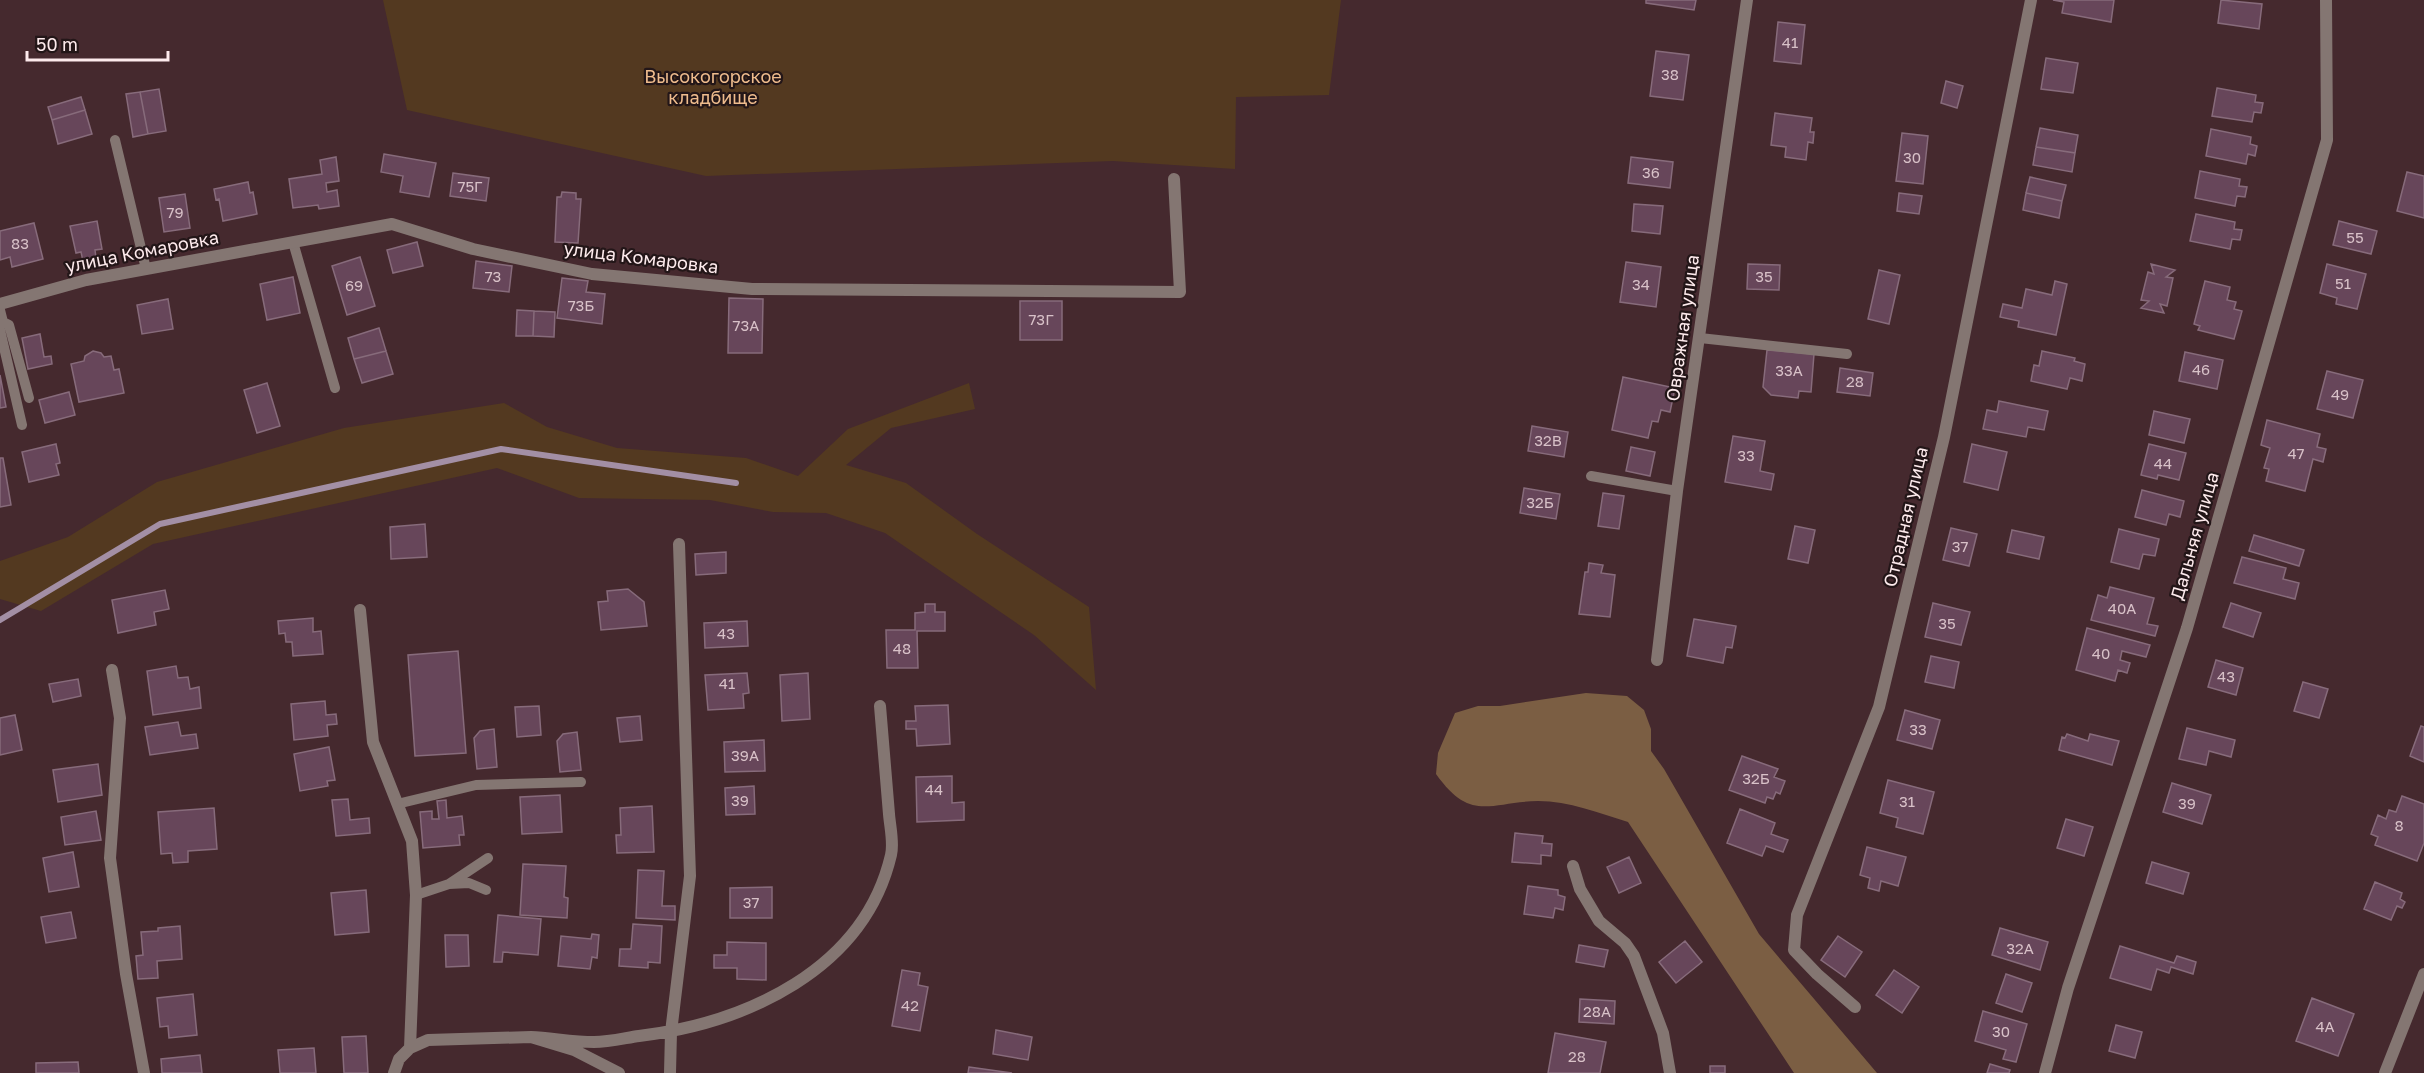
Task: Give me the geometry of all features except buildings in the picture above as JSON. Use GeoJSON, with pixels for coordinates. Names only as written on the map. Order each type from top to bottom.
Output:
{"type":"FeatureCollection","features":[{"type":"Feature","properties":{"kind":"street","name":"Овражная улица"},"geometry":{"type":"LineString","coordinates":[[1657,660],[1677,491],[1747,0]]}},
{"type":"Feature","properties":{"kind":"street","name":"Отрадная улица"},"geometry":{"type":"LineString","coordinates":[[1855,1007],[1816,974],[1794,950],[1797,915],[1879,707],[1944,437],[2031,0]]}},
{"type":"Feature","properties":{"kind":"street","name":"Дальняя улица"},"geometry":{"type":"LineString","coordinates":[[2044,1073],[2072,977],[2187,628],[2327,140],[2326,0]]}},
{"type":"Feature","properties":{"kind":"street","name":"улица Комаровка"},"geometry":{"type":"LineString","coordinates":[[0,304],[86,280],[392,224],[473,249],[592,274],[752,289],[1180,292],[1174,179]]}},
{"type":"Feature","properties":{"kind":"street"},"geometry":{"type":"LineString","coordinates":[[670,1073],[671,1032],[690,876],[679,543]]}},
{"type":"Feature","properties":{"kind":"street"},"geometry":{"type":"LineString","coordinates":[[360,610],[373,742],[412,841],[416,895],[410,1048]]}},
{"type":"Feature","properties":{"kind":"street"},"geometry":{"type":"LineString","coordinates":[[112,670],[120,718],[110,858],[126,974],[144,1073]]}},
{"type":"Feature","properties":{"kind":"street"},"geometry":{"type":"LineString","coordinates":[[394,1073],[399,1059],[410,1048],[428,1040],[531,1037],[595,1042],[671,1032],[732,1015],[766,1002],[791,986],[837,951],[869,912],[883,881],[892,852],[880,706]]}},
{"type":"Feature","properties":{"kind":"street"},"geometry":{"type":"LineString","coordinates":[[1573,866],[1580,889],[1599,921],[1625,943],[1634,956],[1663,1033],[1670,1073]]}},
{"type":"Feature","properties":{"kind":"street"},"geometry":{"type":"LineString","coordinates":[[2385,1073],[2424,974]]}},
{"type":"Feature","properties":{"kind":"street"},"geometry":{"type":"LineString","coordinates":[[531,1037],[574,1050],[619,1073]]}},
{"type":"Feature","properties":{"kind":"lane"},"geometry":{"type":"LineString","coordinates":[[115,140],[146,269]]}},
{"type":"Feature","properties":{"kind":"lane"},"geometry":{"type":"LineString","coordinates":[[293,242],[335,388]]}},
{"type":"Feature","properties":{"kind":"lane"},"geometry":{"type":"LineString","coordinates":[[0,310],[1,326],[22,424]]}},
{"type":"Feature","properties":{"kind":"lane"},"geometry":{"type":"LineString","coordinates":[[1,326],[9,325],[29,398]]}},
{"type":"Feature","properties":{"kind":"lane"},"geometry":{"type":"LineString","coordinates":[[1700,338],[1847,354]]}},
{"type":"Feature","properties":{"kind":"lane"},"geometry":{"type":"LineString","coordinates":[[1591,476],[1677,491]]}},
{"type":"Feature","properties":{"kind":"lane"},"geometry":{"type":"LineString","coordinates":[[397,804],[476,785],[581,782]]}},
{"type":"Feature","properties":{"kind":"lane"},"geometry":{"type":"LineString","coordinates":[[416,895],[449,884],[488,858]]}},
{"type":"Feature","properties":{"kind":"lane"},"geometry":{"type":"LineString","coordinates":[[449,884],[469,883],[486,890]]}},
{"type":"Feature","properties":{"kind":"green space","name":"Высокогорское кладбище"},"geometry":{"type":"Polygon","coordinates":[[[383,0],[1341,0],[1329,95],[1236,97],[1235,169],[1113,161],[706,176],[407,110],[383,0]]]}},
{"type":"Feature","properties":{"kind":"green space"},"geometry":{"type":"Polygon","coordinates":[[[969,383],[975,409],[891,428],[846,465],[906,483],[977,534],[1089,607],[1096,690],[1034,635],[885,533],[826,513],[773,512],[710,500],[579,498],[497,468],[153,544],[41,611],[0,599],[0,561],[68,537],[157,482],[344,428],[504,403],[547,427],[617,448],[746,458],[798,476],[848,429],[969,383]]]}},
{"type":"Feature","properties":{"kind":"shaded area"},"geometry":{"type":"Polygon","coordinates":[[[1586,693],[1627,696],[1644,710],[1651,729],[1651,751],[1664,769],[1759,934],[1877,1073],[1794,1073],[1628,822],[1561,803],[1538,801],[1493,806],[1471,804],[1460,799],[1448,789],[1436,774],[1438,753],[1455,713],[1478,706],[1500,706],[1586,693]]]}},
{"type":"Feature","properties":{"kind":"waterway"},"geometry":{"type":"LineString","coordinates":[[0,620],[160,524],[501,449],[736,483]]}}]}
